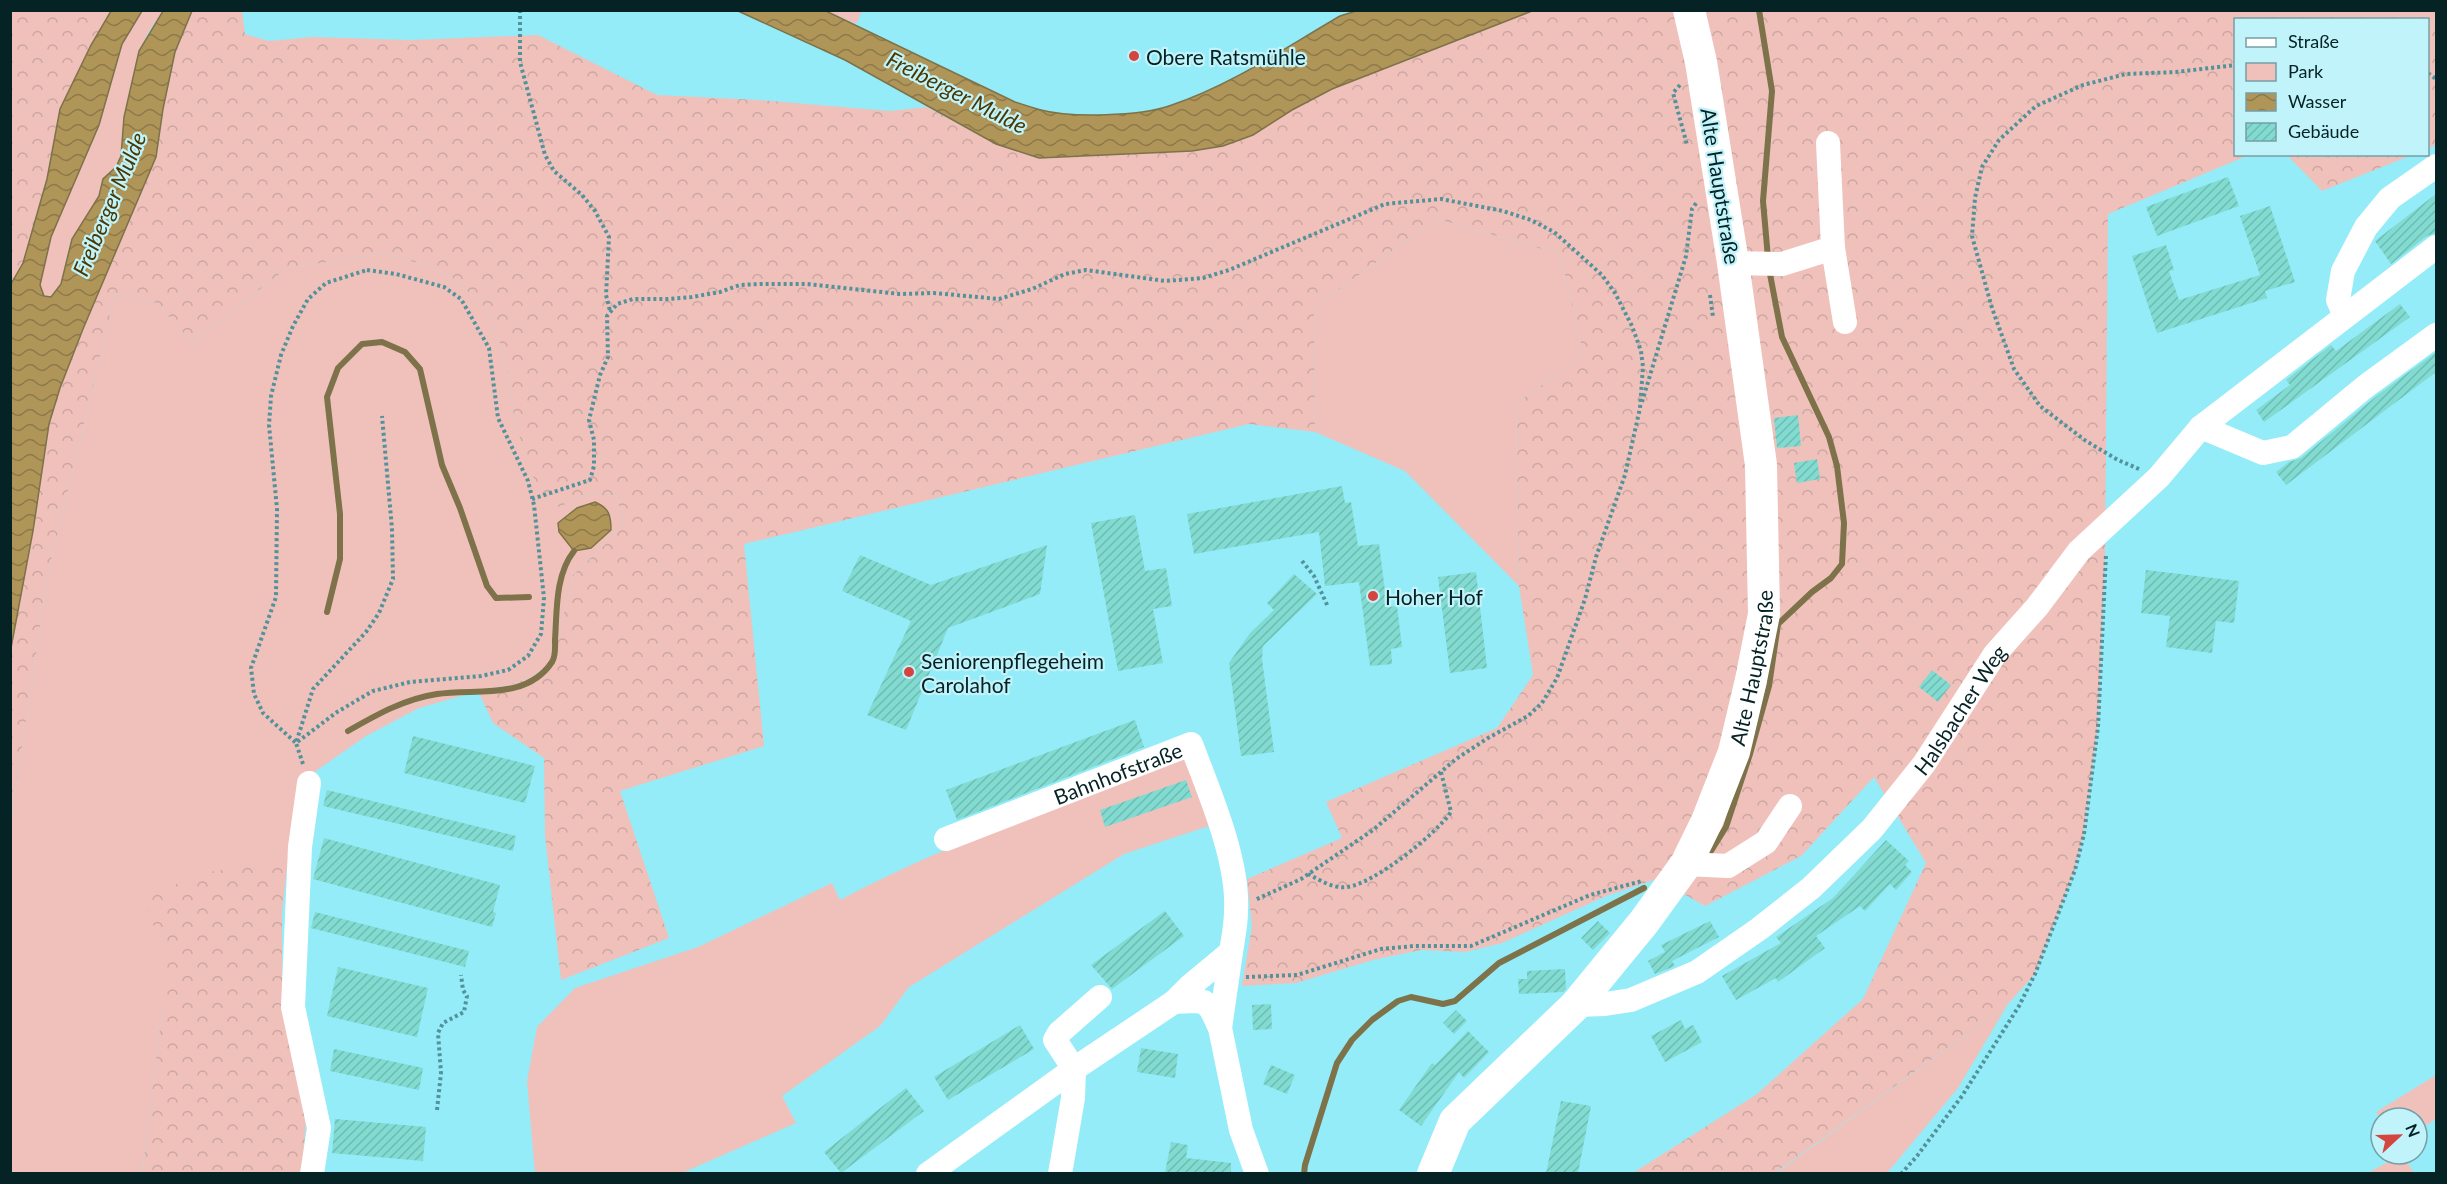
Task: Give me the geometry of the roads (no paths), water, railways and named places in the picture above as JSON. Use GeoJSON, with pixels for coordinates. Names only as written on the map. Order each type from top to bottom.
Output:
{"type":"FeatureCollection","features":[{"type":"Feature","properties":{"kind":"main road","name":"Alte Hauptstraße"},"geometry":{"type":"LineString","coordinates":[[1433,1173],[1455,1121],[1576,1005],[1597,974],[1644,922],[1686,864],[1707,821],[1734,752],[1751,680],[1764,614],[1756,263],[1693,70],[1689,10]]}},
{"type":"Feature","properties":{"kind":"street"},"geometry":{"type":"LineString","coordinates":[[1828,143],[1833,248],[1845,322]]}},
{"type":"Feature","properties":{"kind":"street"},"geometry":{"type":"LineString","coordinates":[[2345,316],[2338,300],[2343,271],[2366,227],[2390,198],[2436,166]]}},
{"type":"Feature","properties":{"kind":"street","name":"Halsbacher Weg"},"geometry":{"type":"LineString","coordinates":[[1576,1005],[1631,1000],[1697,972],[1759,929],[1811,888],[1872,829],[1924,764],[1995,654],[2037,607],[2079,551],[2159,477],[2201,427],[2436,247]]}},
{"type":"Feature","properties":{"kind":"street"},"geometry":{"type":"LineString","coordinates":[[1756,263],[1782,264],[1833,248]]}},
{"type":"Feature","properties":{"kind":"street"},"geometry":{"type":"LineString","coordinates":[[2201,427],[2263,453],[2292,447],[2366,386],[2436,335]]}},
{"type":"Feature","properties":{"kind":"street","name":"Bahnhofstraße"},"geometry":{"type":"LineString","coordinates":[[946,839],[1191,744],[1220,823],[1240,864],[1237,909],[1220,1028]]}},
{"type":"Feature","properties":{"kind":"street"},"geometry":{"type":"LineString","coordinates":[[309,783],[300,847],[293,1007],[319,1128],[312,1173]]}},
{"type":"Feature","properties":{"kind":"street"},"geometry":{"type":"LineString","coordinates":[[1686,864],[1728,866],[1766,842],[1790,806]]}},
{"type":"Feature","properties":{"kind":"street"},"geometry":{"type":"LineString","coordinates":[[928,1173],[1074,1069],[1174,1002],[1231,952]]}},
{"type":"Feature","properties":{"kind":"street"},"geometry":{"type":"LineString","coordinates":[[1060,1173],[1073,1098],[1074,1069],[1055,1040],[1100,997]]}},
{"type":"Feature","properties":{"kind":"street","name":"Bahnhofstraße"},"geometry":{"type":"LineString","coordinates":[[1174,1002],[1204,1002],[1211,1009],[1220,1028],[1241,1130],[1257,1173]]}},
{"type":"Feature","properties":{"kind":"water","name":"Freiberger Mulde"},"geometry":{"type":"Polygon","coordinates":[[[111,11],[142,11],[122,44],[99,125],[51,237],[40,285],[44,296],[51,297],[61,284],[72,239],[99,196],[103,179],[116,167],[121,156],[124,117],[139,51],[163,11],[192,11],[175,52],[156,157],[83,329],[49,424],[33,531],[11,648],[11,284],[23,263],[47,179],[60,109],[91,45],[111,11]]]}},
{"type":"Feature","properties":{"kind":"water","name":"Freiberger Mulde"},"geometry":{"type":"Polygon","coordinates":[[[738,11],[826,11],[1015,102],[1054,113],[1087,115],[1141,112],[1192,98],[1257,66],[1340,16],[1356,11],[1532,11],[1332,89],[1292,110],[1253,135],[1223,146],[1192,151],[1039,158],[996,144],[845,60],[738,11]]]}},
{"type":"Feature","properties":{"kind":"water"},"geometry":{"type":"Polygon","coordinates":[[[595,502],[608,513],[611,530],[591,548],[574,551],[559,532],[558,523],[577,508],[595,502]]]}},
{"type":"Feature","properties":{"kind":"waterway"},"geometry":{"type":"LineString","coordinates":[[1759,10],[1772,91],[1763,201],[1768,258]]}},
{"type":"Feature","properties":{"kind":"waterway"},"geometry":{"type":"LineString","coordinates":[[1711,851],[1726,827],[1750,754],[1769,686],[1778,624],[1812,592],[1831,578],[1842,564],[1844,523],[1837,466],[1829,437],[1782,337],[1769,269]]}},
{"type":"Feature","properties":{"kind":"waterway"},"geometry":{"type":"LineString","coordinates":[[327,612],[340,559],[340,514],[327,397],[338,368],[362,344],[382,342],[405,352],[420,369],[442,465],[460,508],[487,586],[496,598],[529,597]]}},
{"type":"Feature","properties":{"kind":"waterway"},"geometry":{"type":"LineString","coordinates":[[348,731],[380,714],[425,696],[514,688],[529,683],[541,674],[554,657],[560,582],[574,551]]}},
{"type":"Feature","properties":{"kind":"waterway"},"geometry":{"type":"LineString","coordinates":[[1304,1174],[1337,1063],[1352,1040],[1372,1020],[1398,1001],[1411,997],[1443,1004],[1455,1001],[1499,963],[1644,888]]}},
{"type":"Feature","properties":{"kind":"place","name":"Obere Ratsmühle"},"geometry":{"type":"Point","coordinates":[1134,56]}},
{"type":"Feature","properties":{"kind":"place","name":"Hoher Hof"},"geometry":{"type":"Point","coordinates":[1373,596]}},
{"type":"Feature","properties":{"kind":"place","name":"Seniorenpflegeheim Carolahof"},"geometry":{"type":"Point","coordinates":[909,672]}}]}
